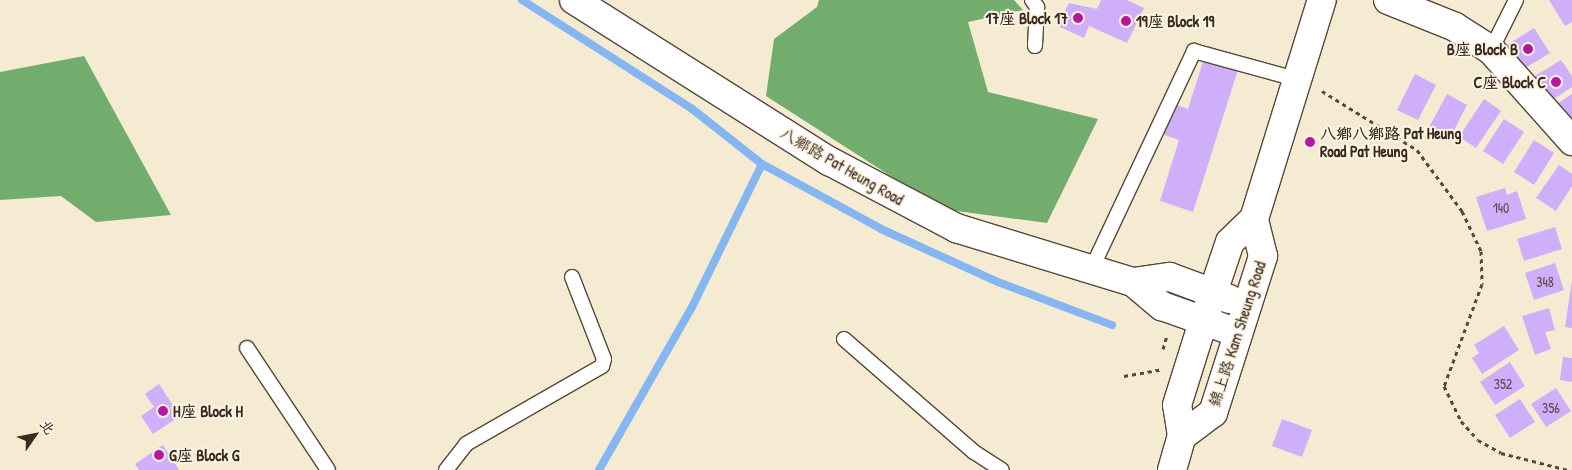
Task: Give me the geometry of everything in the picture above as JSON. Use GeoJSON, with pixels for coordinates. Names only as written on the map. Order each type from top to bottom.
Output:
{"type":"FeatureCollection","features":[{"type":"Feature","properties":{"kind":"main road"},"geometry":{"type":"LineString","coordinates":[[1172,470],[1182,436],[1177,405],[1203,322],[1230,242],[1254,219],[1299,80],[1322,0]]}},
{"type":"Feature","properties":{"kind":"main road"},"geometry":{"type":"LineString","coordinates":[[1388,0],[1456,27],[1490,50],[1572,141]]}},
{"type":"Feature","properties":{"kind":"main road","name":"八鄉路 Pat Heung Road"},"geometry":{"type":"LineString","coordinates":[[590,4],[829,162],[956,228],[1133,282],[1162,306],[1238,333]]}},
{"type":"Feature","properties":{"kind":"main road","name":"錦上路 Kam Sheung Road"},"geometry":{"type":"LineString","coordinates":[[1182,436],[1213,413],[1263,256],[1254,219]]}},
{"type":"Feature","properties":{"kind":"main road","name":"八鄉路 Pat Heung Road"},"geometry":{"type":"LineString","coordinates":[[1133,282],[1170,277],[1247,306]]}},
{"type":"Feature","properties":{"kind":"lane"},"geometry":{"type":"LineString","coordinates":[[1032,0],[1037,7],[1035,46]]}},
{"type":"Feature","properties":{"kind":"lane"},"geometry":{"type":"LineString","coordinates":[[1490,50],[1516,0]]}},
{"type":"Feature","properties":{"kind":"lane"},"geometry":{"type":"LineString","coordinates":[[1092,268],[1194,51],[1299,80]]}},
{"type":"Feature","properties":{"kind":"lane"},"geometry":{"type":"LineString","coordinates":[[446,470],[466,444],[602,366],[604,359],[572,278]]}},
{"type":"Feature","properties":{"kind":"lane"},"geometry":{"type":"LineString","coordinates":[[844,339],[1002,470]]}},
{"type":"Feature","properties":{"kind":"lane"},"geometry":{"type":"LineString","coordinates":[[247,348],[328,470]]}},
{"type":"Feature","properties":{"kind":"path"},"geometry":{"type":"LineString","coordinates":[[1299,80],[1352,107],[1417,150],[1462,211],[1482,251],[1482,284],[1444,386],[1462,421],[1478,440],[1501,452],[1568,470]]}},
{"type":"Feature","properties":{"kind":"path"},"geometry":{"type":"LineString","coordinates":[[1164,349],[1168,333]]}},
{"type":"Feature","properties":{"kind":"path"},"geometry":{"type":"LineString","coordinates":[[1124,376],[1167,368]]}},
{"type":"Feature","properties":{"kind":"green space"},"geometry":{"type":"Polygon","coordinates":[[[819,0],[1014,0],[1023,10],[968,22],[988,92],[1098,119],[1047,223],[942,209],[766,96],[774,39],[817,7],[819,0]]]}},
{"type":"Feature","properties":{"kind":"green space"},"geometry":{"type":"Polygon","coordinates":[[[84,56],[171,215],[96,222],[61,196],[0,200],[0,72],[84,56]]]}},
{"type":"Feature","properties":{"kind":"building"},"geometry":{"type":"Polygon","coordinates":[[[1101,0],[1127,0],[1144,8],[1127,43],[1089,26],[1084,38],[1058,26],[1069,3],[1097,9],[1101,0]]]}},
{"type":"Feature","properties":{"kind":"building"},"geometry":{"type":"Polygon","coordinates":[[[1549,0],[1572,0],[1572,22],[1565,26],[1549,0]]]}},
{"type":"Feature","properties":{"kind":"building","name":"B座 Block B"},"geometry":{"type":"Polygon","coordinates":[[[1534,28],[1550,53],[1522,70],[1507,45],[1534,28]]]}},
{"type":"Feature","properties":{"kind":"building"},"geometry":{"type":"Polygon","coordinates":[[[1208,46],[1242,57],[1193,212],[1160,201],[1179,140],[1153,131],[1163,100],[1188,109],[1208,46]]]}},
{"type":"Feature","properties":{"kind":"building","name":"C座 Block C"},"geometry":{"type":"Polygon","coordinates":[[[1561,60],[1572,76],[1572,87],[1551,101],[1535,76],[1561,60]]]}},
{"type":"Feature","properties":{"kind":"building"},"geometry":{"type":"Polygon","coordinates":[[[1415,74],[1436,85],[1418,120],[1397,110],[1415,74]]]}},
{"type":"Feature","properties":{"kind":"building"},"geometry":{"type":"Polygon","coordinates":[[[1447,94],[1467,105],[1449,140],[1428,129],[1447,94]]]}},
{"type":"Feature","properties":{"kind":"building"},"geometry":{"type":"Polygon","coordinates":[[[1572,94],[1572,124],[1558,103],[1572,94]]]}},
{"type":"Feature","properties":{"kind":"building"},"geometry":{"type":"Polygon","coordinates":[[[1484,99],[1501,111],[1476,148],[1459,137],[1484,99]]]}},
{"type":"Feature","properties":{"kind":"building"},"geometry":{"type":"Polygon","coordinates":[[[1504,119],[1524,132],[1503,164],[1483,151],[1504,119]]]}},
{"type":"Feature","properties":{"kind":"building"},"geometry":{"type":"Polygon","coordinates":[[[1534,140],[1554,153],[1534,185],[1514,172],[1534,140]]]}},
{"type":"Feature","properties":{"kind":"building"},"geometry":{"type":"Polygon","coordinates":[[[1559,165],[1572,174],[1572,186],[1556,211],[1536,198],[1559,165]]]}},
{"type":"Feature","properties":{"kind":"building"},"geometry":{"type":"Polygon","coordinates":[[[1505,188],[1507,195],[1517,191],[1526,219],[1487,231],[1476,197],[1505,188]]]}},
{"type":"Feature","properties":{"kind":"building"},"geometry":{"type":"Polygon","coordinates":[[[1555,227],[1562,249],[1524,261],[1517,239],[1555,227]]]}},
{"type":"Feature","properties":{"kind":"building"},"geometry":{"type":"Polygon","coordinates":[[[1555,263],[1564,290],[1534,300],[1525,273],[1555,263]]]}},
{"type":"Feature","properties":{"kind":"building"},"geometry":{"type":"Polygon","coordinates":[[[1572,281],[1572,328],[1565,327],[1572,281]]]}},
{"type":"Feature","properties":{"kind":"building"},"geometry":{"type":"Polygon","coordinates":[[[1549,308],[1555,330],[1545,332],[1551,349],[1535,355],[1522,316],[1549,308]]]}},
{"type":"Feature","properties":{"kind":"building"},"geometry":{"type":"Polygon","coordinates":[[[1504,326],[1519,350],[1482,374],[1472,358],[1479,353],[1474,345],[1504,326]]]}},
{"type":"Feature","properties":{"kind":"building"},"geometry":{"type":"Polygon","coordinates":[[[1563,357],[1572,358],[1572,382],[1560,380],[1563,357]]]}},
{"type":"Feature","properties":{"kind":"building"},"geometry":{"type":"Polygon","coordinates":[[[1510,362],[1525,386],[1495,405],[1480,382],[1510,362]]]}},
{"type":"Feature","properties":{"kind":"building","name":"H座 Block H"},"geometry":{"type":"Polygon","coordinates":[[[159,384],[180,416],[153,434],[141,416],[154,407],[145,394],[159,384]]]}},
{"type":"Feature","properties":{"kind":"building"},"geometry":{"type":"Polygon","coordinates":[[[1556,388],[1571,411],[1546,427],[1531,404],[1556,388]]]}},
{"type":"Feature","properties":{"kind":"building"},"geometry":{"type":"Polygon","coordinates":[[[1520,399],[1535,422],[1510,438],[1495,415],[1520,399]]]}},
{"type":"Feature","properties":{"kind":"building"},"geometry":{"type":"Polygon","coordinates":[[[1282,419],[1312,430],[1302,457],[1272,446],[1282,419]]]}},
{"type":"Feature","properties":{"kind":"building","name":"G座 Block G"},"geometry":{"type":"Polygon","coordinates":[[[163,445],[179,470],[139,470],[135,464],[163,445]]]}},
{"type":"Feature","properties":{"kind":"waterway"},"geometry":{"type":"LineString","coordinates":[[522,0],[691,108],[762,164],[881,229],[998,282],[1112,325]]}},
{"type":"Feature","properties":{"kind":"waterway"},"geometry":{"type":"LineString","coordinates":[[599,470],[692,307],[762,164]]}},
{"type":"Feature","properties":{"kind":"place","name":"17座 Block 17"},"geometry":{"type":"Point","coordinates":[1078,18]}},
{"type":"Feature","properties":{"kind":"place","name":"19座 Block 19"},"geometry":{"type":"Point","coordinates":[1126,21]}},
{"type":"Feature","properties":{"kind":"place","name":"B座 Block B"},"geometry":{"type":"Point","coordinates":[1528,49]}},
{"type":"Feature","properties":{"kind":"place","name":"C座 Block C"},"geometry":{"type":"Point","coordinates":[1556,82]}},
{"type":"Feature","properties":{"kind":"place","name":"八鄉八鄉路 Pat Heung Road Pat Heung"},"geometry":{"type":"Point","coordinates":[1310,142]}},
{"type":"Feature","properties":{"kind":"place","name":"H座 Block H"},"geometry":{"type":"Point","coordinates":[163,411]}},
{"type":"Feature","properties":{"kind":"place","name":"G座 Block G"},"geometry":{"type":"Point","coordinates":[159,455]}}]}
